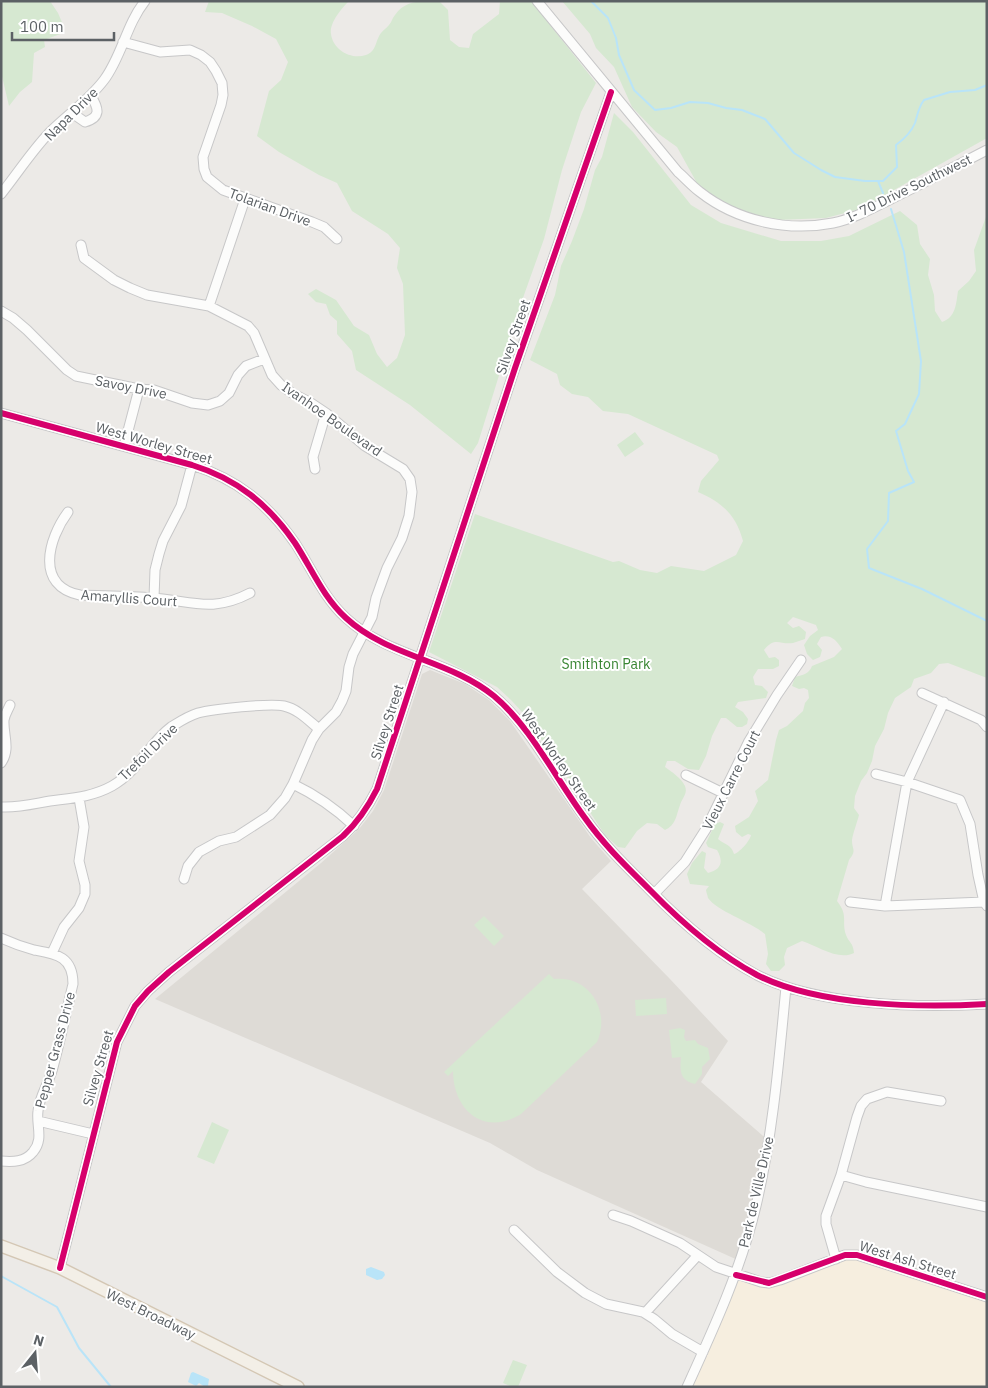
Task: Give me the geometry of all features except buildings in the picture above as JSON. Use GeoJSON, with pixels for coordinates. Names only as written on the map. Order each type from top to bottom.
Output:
{"type":"FeatureCollection","features":[{"type":"Feature","properties":{"kind":"main road","name":"West Broadway"},"geometry":{"type":"LineString","coordinates":[[1,1246],[60,1268],[298,1387]]}},
{"type":"Feature","properties":{"kind":"street","name":"I- 70 Drive Southwest"},"geometry":{"type":"LineString","coordinates":[[537,1],[678,172],[700,193],[729,210],[777,225],[810,226],[834,223],[856,217],[987,150]]}},
{"type":"Feature","properties":{"kind":"street","name":"Napa Drive"},"geometry":{"type":"LineString","coordinates":[[3,188],[49,134],[90,96],[106,77],[140,3]]}},
{"type":"Feature","properties":{"kind":"street","name":"Tolarian Drive"},"geometry":{"type":"LineString","coordinates":[[123,42],[160,52],[190,50],[210,62],[222,84],[223,94],[203,157],[207,177],[223,190],[324,227],[337,239]]}},
{"type":"Feature","properties":{"kind":"street","name":"Silvey Street"},"geometry":{"type":"LineString","coordinates":[[60,1268],[116,1042],[139,1001],[169,972],[354,826],[368,807],[377,789],[515,368],[611,92]]}},
{"type":"Feature","properties":{"kind":"street"},"geometry":{"type":"LineString","coordinates":[[72,113],[85,122],[94,120],[97,114],[97,105],[90,96]]}},
{"type":"Feature","properties":{"kind":"street"},"geometry":{"type":"LineString","coordinates":[[209,306],[245,199]]}},
{"type":"Feature","properties":{"kind":"street","name":"Ivanhoe Boulevard"},"geometry":{"type":"LineString","coordinates":[[81,245],[84,258],[100,271],[130,288],[160,298],[209,306],[248,326],[254,333],[272,375],[281,385],[292,393],[311,402],[358,441],[404,469],[410,479],[412,492],[409,516],[402,538],[387,568],[376,598],[372,617],[365,634],[353,654],[346,690],[336,712],[319,729],[306,753],[294,784],[270,815],[236,836],[213,844],[198,852],[188,866],[184,879]]}},
{"type":"Feature","properties":{"kind":"street","name":"Savoy Drive"},"geometry":{"type":"LineString","coordinates":[[1,310],[27,330],[67,370],[76,376],[139,389],[154,390],[192,403],[208,405],[220,401],[229,393],[238,375],[246,366],[264,359]]}},
{"type":"Feature","properties":{"kind":"street"},"geometry":{"type":"LineString","coordinates":[[124,446],[139,389]]}},
{"type":"Feature","properties":{"kind":"street","name":"West Worley Street"},"geometry":{"type":"LineString","coordinates":[[1,413],[192,465],[211,471],[240,486],[265,507],[294,542],[330,602],[365,634],[379,642],[470,679],[494,696],[513,715],[585,818],[611,851],[680,920],[707,943],[758,976],[808,993],[851,1000],[895,1005],[951,1006],[987,1004]]}},
{"type":"Feature","properties":{"kind":"street"},"geometry":{"type":"LineString","coordinates":[[315,469],[312,457],[326,413]]}},
{"type":"Feature","properties":{"kind":"street"},"geometry":{"type":"LineString","coordinates":[[154,598],[155,570],[158,554],[181,506],[192,465]]}},
{"type":"Feature","properties":{"kind":"street","name":"Amaryllis Court"},"geometry":{"type":"LineString","coordinates":[[68,512],[60,522],[50,558],[49,569],[59,587],[68,592],[80,595],[154,598],[197,605],[214,605],[238,600],[250,593]]}},
{"type":"Feature","properties":{"kind":"street","name":"Vieux Carre Court"},"geometry":{"type":"LineString","coordinates":[[654,894],[685,862],[706,829],[749,741],[777,694],[801,660]]}},
{"type":"Feature","properties":{"kind":"street"},"geometry":{"type":"LineString","coordinates":[[922,693],[981,720],[987,727]]}},
{"type":"Feature","properties":{"kind":"street"},"geometry":{"type":"LineString","coordinates":[[885,906],[907,782],[944,702]]}},
{"type":"Feature","properties":{"kind":"street"},"geometry":{"type":"LineString","coordinates":[[1,763],[6,750],[7,740],[4,720],[10,705]]}},
{"type":"Feature","properties":{"kind":"street","name":"Trefoil Drive"},"geometry":{"type":"LineString","coordinates":[[1,807],[12,808],[79,798],[95,794],[112,786],[140,763],[170,728],[198,713],[273,705],[286,707],[298,712],[319,729]]}},
{"type":"Feature","properties":{"kind":"street"},"geometry":{"type":"LineString","coordinates":[[850,902],[885,906],[986,904],[978,875],[970,824],[960,800],[907,782],[876,774]]}},
{"type":"Feature","properties":{"kind":"street"},"geometry":{"type":"LineString","coordinates":[[686,776],[723,794]]}},
{"type":"Feature","properties":{"kind":"street"},"geometry":{"type":"LineString","coordinates":[[294,784],[317,795],[354,826]]}},
{"type":"Feature","properties":{"kind":"street"},"geometry":{"type":"LineString","coordinates":[[1,938],[33,950],[52,953],[64,927],[79,908],[85,894],[85,885],[79,861],[84,827],[79,798]]}},
{"type":"Feature","properties":{"kind":"street","name":"Pepper Grass Drive"},"geometry":{"type":"LineString","coordinates":[[1,1161],[11,1162],[29,1157],[38,1144],[40,1135],[38,1121],[39,1104],[52,1073],[73,984],[71,970],[60,956],[52,953]]}},
{"type":"Feature","properties":{"kind":"street","name":"Park de Ville Drive"},"geometry":{"type":"LineString","coordinates":[[687,1387],[736,1275],[756,1207],[773,1118],[786,987]]}},
{"type":"Feature","properties":{"kind":"street"},"geometry":{"type":"LineString","coordinates":[[836,1259],[826,1224],[826,1216],[841,1175],[861,1106],[867,1099],[887,1092],[941,1101]]}},
{"type":"Feature","properties":{"kind":"street"},"geometry":{"type":"LineString","coordinates":[[38,1121],[93,1134]]}},
{"type":"Feature","properties":{"kind":"street"},"geometry":{"type":"LineString","coordinates":[[841,1175],[987,1207]]}},
{"type":"Feature","properties":{"kind":"street","name":"West Ash Street"},"geometry":{"type":"LineString","coordinates":[[613,1215],[680,1243],[716,1267],[736,1275],[769,1283],[845,1255],[857,1255],[987,1297]]}},
{"type":"Feature","properties":{"kind":"street"},"geometry":{"type":"LineString","coordinates":[[514,1230],[558,1272],[585,1293],[606,1304],[645,1313],[654,1318],[672,1334],[703,1352]]}},
{"type":"Feature","properties":{"kind":"street"},"geometry":{"type":"LineString","coordinates":[[645,1313],[698,1255]]}},
{"type":"Feature","properties":{"kind":"shaded area"},"geometry":{"type":"Polygon","coordinates":[[[430,670],[465,684],[489,700],[510,721],[591,838],[611,861],[582,889],[728,1041],[701,1082],[769,1141],[740,1261],[537,1170],[490,1143],[155,999],[321,863],[359,829],[373,811],[384,790],[422,674],[430,670]]]}},
{"type":"Feature","properties":{"kind":"shaded area"},"geometry":{"type":"Polygon","coordinates":[[[845,1255],[987,1297],[987,1387],[691,1387],[736,1275],[761,1282],[845,1255]]]}},
{"type":"Feature","properties":{"kind":"green space"},"geometry":{"type":"Polygon","coordinates":[[[1,1],[50,1],[64,27],[63,33],[44,40],[45,47],[34,53],[32,82],[20,92],[9,106],[1,72],[1,1]]]}},
{"type":"Feature","properties":{"kind":"green space"},"geometry":{"type":"Polygon","coordinates":[[[209,1],[349,1],[332,25],[332,40],[339,49],[349,55],[360,56],[372,51],[379,36],[399,10],[415,2],[440,2],[448,10],[450,40],[459,47],[469,48],[473,34],[499,14],[500,1],[531,1],[596,83],[581,112],[562,170],[544,239],[524,295],[478,443],[471,454],[410,405],[356,370],[352,351],[337,334],[337,321],[330,315],[326,304],[316,302],[308,294],[316,289],[336,300],[354,326],[369,335],[377,354],[387,367],[397,358],[405,335],[403,284],[397,268],[400,248],[388,234],[352,211],[337,183],[279,152],[257,136],[269,91],[281,80],[288,62],[276,39],[222,13],[205,12],[209,1]]]}},
{"type":"Feature","properties":{"kind":"green space"},"geometry":{"type":"Polygon","coordinates":[[[562,1],[987,1],[987,138],[860,209],[826,218],[777,220],[746,213],[715,200],[698,185],[677,147],[656,132],[632,107],[614,67],[596,48],[590,34],[562,1]]]}},
{"type":"Feature","properties":{"kind":"green space","name":"Smithton Park"},"geometry":{"type":"Polygon","coordinates":[[[614,113],[633,132],[691,205],[721,223],[781,241],[821,241],[849,236],[900,211],[917,225],[920,244],[930,259],[928,275],[934,295],[935,311],[942,322],[947,320],[953,313],[958,291],[976,271],[974,250],[987,214],[987,678],[948,663],[939,664],[931,673],[914,679],[911,687],[895,698],[888,713],[884,729],[875,746],[872,761],[855,796],[854,808],[859,815],[852,840],[853,852],[837,901],[843,911],[846,935],[854,953],[848,955],[828,952],[802,941],[787,948],[784,957],[785,965],[779,971],[771,971],[766,964],[768,954],[765,934],[712,903],[706,891],[709,886],[690,884],[687,874],[692,863],[702,851],[706,853],[704,868],[708,873],[716,870],[720,865],[721,862],[717,850],[708,847],[706,843],[715,824],[720,822],[724,824],[718,839],[729,846],[734,854],[741,849],[750,837],[751,835],[748,834],[742,837],[736,832],[735,826],[749,817],[758,801],[755,791],[768,780],[779,730],[787,726],[803,711],[805,703],[809,698],[808,690],[792,686],[795,677],[803,675],[812,666],[834,657],[842,649],[838,643],[828,636],[821,637],[817,644],[822,650],[820,657],[813,660],[807,654],[804,645],[810,636],[818,630],[816,625],[793,617],[787,623],[793,628],[799,626],[806,632],[805,639],[793,643],[771,643],[764,650],[769,658],[775,657],[779,660],[779,666],[773,669],[758,669],[753,677],[755,685],[762,686],[768,692],[766,698],[738,702],[735,707],[743,712],[748,719],[747,724],[742,727],[737,727],[726,718],[721,718],[699,770],[688,769],[675,761],[667,761],[665,767],[679,778],[686,789],[675,820],[665,830],[657,824],[647,823],[637,831],[625,848],[618,847],[605,835],[523,713],[511,700],[497,687],[429,652],[475,514],[613,562],[619,561],[640,570],[657,573],[671,566],[704,571],[736,555],[743,541],[737,524],[727,511],[715,501],[698,492],[701,481],[719,460],[717,455],[628,414],[603,411],[588,397],[572,394],[560,385],[557,374],[530,360],[555,295],[561,266],[584,209],[595,170],[602,157],[614,113]]]}},
{"type":"Feature","properties":{"kind":"green space"},"geometry":{"type":"Polygon","coordinates":[[[635,432],[644,444],[625,457],[617,445],[635,432]]]}},
{"type":"Feature","properties":{"kind":"green space"},"geometry":{"type":"Polygon","coordinates":[[[484,916],[504,936],[494,946],[474,925],[484,916]]]}},
{"type":"Feature","properties":{"kind":"green space"},"geometry":{"type":"Polygon","coordinates":[[[549,974],[554,979],[566,979],[577,983],[587,989],[594,997],[599,1007],[601,1019],[601,1030],[597,1042],[521,1114],[507,1120],[483,1121],[473,1116],[458,1097],[454,1085],[453,1071],[448,1076],[444,1072],[549,974]]]}},
{"type":"Feature","properties":{"kind":"green space"},"geometry":{"type":"Polygon","coordinates":[[[666,998],[667,1014],[636,1016],[635,1000],[666,998]]]}},
{"type":"Feature","properties":{"kind":"green space"},"geometry":{"type":"Polygon","coordinates":[[[680,1028],[685,1030],[684,1037],[686,1041],[695,1040],[698,1044],[708,1048],[710,1059],[702,1067],[702,1074],[695,1084],[683,1077],[681,1057],[672,1058],[669,1030],[680,1028]]]}},
{"type":"Feature","properties":{"kind":"green space"},"geometry":{"type":"Polygon","coordinates":[[[212,1122],[229,1130],[214,1164],[197,1157],[212,1122]]]}},
{"type":"Feature","properties":{"kind":"green space"},"geometry":{"type":"Polygon","coordinates":[[[513,1360],[527,1365],[518,1387],[512,1387],[503,1383],[513,1360]]]}},
{"type":"Feature","properties":{"kind":"water"},"geometry":{"type":"Polygon","coordinates":[[[371,1267],[384,1272],[385,1275],[382,1279],[377,1280],[366,1275],[366,1269],[371,1267]]]}},
{"type":"Feature","properties":{"kind":"water"},"geometry":{"type":"Polygon","coordinates":[[[193,1372],[209,1379],[208,1386],[205,1387],[199,1383],[196,1386],[188,1382],[193,1372]]]}},
{"type":"Feature","properties":{"kind":"waterway"},"geometry":{"type":"LineString","coordinates":[[591,1],[608,18],[616,38],[619,55],[634,90],[655,110],[671,108],[690,102],[708,103],[742,110],[765,119],[794,153],[835,177],[883,181],[897,167],[896,145],[911,130],[924,100],[950,92],[975,90],[987,85]]}},
{"type":"Feature","properties":{"kind":"waterway"},"geometry":{"type":"LineString","coordinates":[[878,181],[883,193]]}},
{"type":"Feature","properties":{"kind":"waterway"},"geometry":{"type":"LineString","coordinates":[[891,209],[904,252],[921,361],[919,394],[905,424],[896,431],[908,471],[914,482],[889,493],[888,521],[867,549],[869,568],[922,589],[987,621]]}},
{"type":"Feature","properties":{"kind":"waterway"},"geometry":{"type":"LineString","coordinates":[[1,1276],[57,1307],[79,1348],[111,1387]]}},
{"type":"Feature","properties":{"kind":"cycle path"},"geometry":{"type":"LineString","coordinates":[[60,1268],[117,1042],[135,1006],[169,972],[343,836],[362,814],[377,789],[515,368],[611,92]]}},
{"type":"Feature","properties":{"kind":"cycle path"},"geometry":{"type":"LineString","coordinates":[[1,413],[192,465],[223,478],[250,495],[274,516],[285,529],[324,592],[346,618],[381,642],[458,674],[494,696],[520,723],[592,828],[624,864],[687,926],[727,957],[757,975],[809,993],[869,1003],[931,1006],[987,1004]]}},
{"type":"Feature","properties":{"kind":"cycle path"},"geometry":{"type":"LineString","coordinates":[[736,1275],[769,1283],[845,1255],[857,1255],[987,1297]]}}]}
